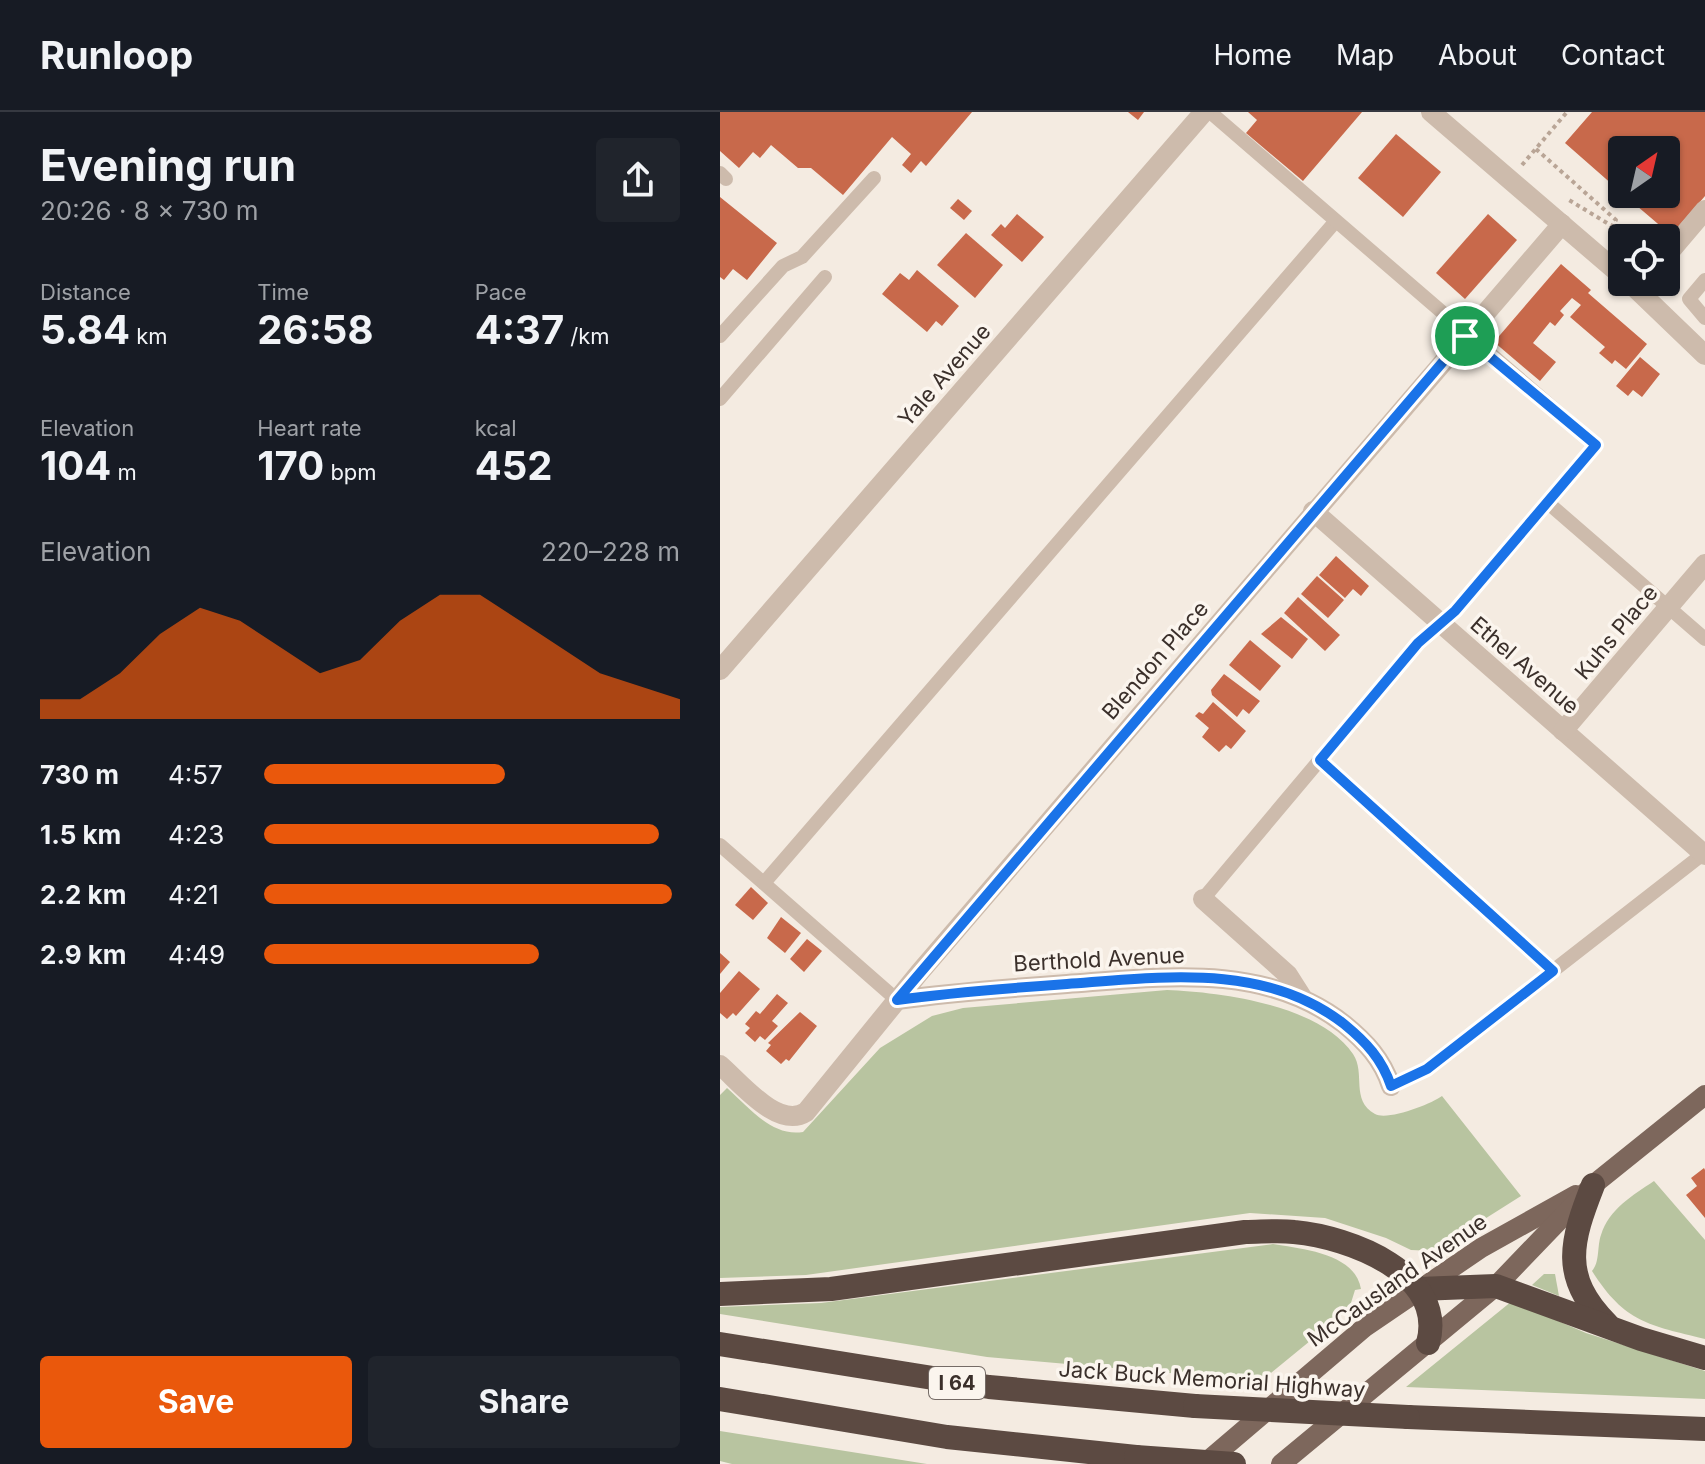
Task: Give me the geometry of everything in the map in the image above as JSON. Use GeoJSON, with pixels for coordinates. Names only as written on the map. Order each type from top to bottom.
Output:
{"type":"FeatureCollection","features":[{"type":"Feature","properties":{"kind":"highway"},"geometry":{"type":"LineString","coordinates":[[1593,1185],[1574,1239],[1573,1269],[1588,1301],[1612,1329]]}},
{"type":"Feature","properties":{"kind":"highway"},"geometry":{"type":"LineString","coordinates":[[720,1294],[831,1289],[1245,1232],[1294,1231],[1350,1245],[1396,1269],[1419,1289],[1432,1316],[1428,1343]]}},
{"type":"Feature","properties":{"kind":"highway"},"geometry":{"type":"LineString","coordinates":[[1419,1289],[1496,1286],[1612,1329],[1705,1358]]}},
{"type":"Feature","properties":{"kind":"highway","name":"Jack Buck Memorial Highway"},"geometry":{"type":"LineString","coordinates":[[720,1344],[989,1387],[1195,1406],[1705,1429]]}},
{"type":"Feature","properties":{"kind":"highway"},"geometry":{"type":"LineString","coordinates":[[720,1399],[947,1437],[1234,1464]]}},
{"type":"Feature","properties":{"kind":"main road","name":"McCausland Avenue"},"geometry":{"type":"LineString","coordinates":[[1281,1464],[1496,1286],[1593,1185],[1705,1095]]}},
{"type":"Feature","properties":{"kind":"main road","name":"McCausland Avenue"},"geometry":{"type":"LineString","coordinates":[[1204,1464],[1314,1367],[1419,1289],[1497,1238],[1593,1185]]}},
{"type":"Feature","properties":{"kind":"street","name":"Yale Avenue"},"geometry":{"type":"LineString","coordinates":[[720,670],[1207,112]]}},
{"type":"Feature","properties":{"kind":"street"},"geometry":{"type":"LineString","coordinates":[[1431,112],[1608,264]]}},
{"type":"Feature","properties":{"kind":"street"},"geometry":{"type":"LineString","coordinates":[[1680,239],[1705,210]]}},
{"type":"Feature","properties":{"kind":"street","name":"Blendon Place"},"geometry":{"type":"LineString","coordinates":[[720,1065],[781,1114],[798,1117],[806,1112],[897,1000],[1313,511],[1562,224]]}},
{"type":"Feature","properties":{"kind":"street"},"geometry":{"type":"LineString","coordinates":[[1648,296],[1705,355]]}},
{"type":"Feature","properties":{"kind":"street","name":"Ethel Avenue"},"geometry":{"type":"LineString","coordinates":[[1313,511],[1704,855]]}},
{"type":"Feature","properties":{"kind":"street","name":"Kuhs Place"},"geometry":{"type":"LineString","coordinates":[[1563,731],[1705,564]]}},
{"type":"Feature","properties":{"kind":"street","name":"Berthold Avenue"},"geometry":{"type":"LineString","coordinates":[[1203,899],[1288,975],[1302,997]]}},
{"type":"Feature","properties":{"kind":"street","name":"Berthold Avenue"},"geometry":{"type":"LineString","coordinates":[[897,1000],[1164,977],[1224,978],[1302,997],[1358,1036],[1377,1055],[1391,1086]]}},
{"type":"Feature","properties":{"kind":"lane"},"geometry":{"type":"LineString","coordinates":[[1203,899],[1418,643],[1441,623],[1596,445],[1207,112]]}},
{"type":"Feature","properties":{"kind":"lane"},"geometry":{"type":"LineString","coordinates":[[720,336],[783,266],[802,257],[874,178]]}},
{"type":"Feature","properties":{"kind":"lane"},"geometry":{"type":"LineString","coordinates":[[764,883],[1335,222]]}},
{"type":"Feature","properties":{"kind":"lane"},"geometry":{"type":"LineString","coordinates":[[720,399],[825,277]]}},
{"type":"Feature","properties":{"kind":"lane"},"geometry":{"type":"LineString","coordinates":[[1705,280],[1689,299],[1705,318]]}},
{"type":"Feature","properties":{"kind":"lane"},"geometry":{"type":"LineString","coordinates":[[1547,502],[1705,639]]}},
{"type":"Feature","properties":{"kind":"lane"},"geometry":{"type":"LineString","coordinates":[[1320,760],[1553,971]]}},
{"type":"Feature","properties":{"kind":"lane"},"geometry":{"type":"LineString","coordinates":[[720,845],[897,1000]]}},
{"type":"Feature","properties":{"kind":"lane"},"geometry":{"type":"LineString","coordinates":[[1391,1086],[1427,1069],[1704,855]]}},
{"type":"Feature","properties":{"kind":"path"},"geometry":{"type":"LineString","coordinates":[[1525,161],[1567,112]]}},
{"type":"Feature","properties":{"kind":"path"},"geometry":{"type":"LineString","coordinates":[[1536,149],[1616,220],[1612,226],[1558,193]]}},
{"type":"Feature","properties":{"kind":"green space"},"geometry":{"type":"Polygon","coordinates":[[[1167,990],[1214,994],[1268,1004],[1317,1024],[1338,1037],[1353,1054],[1357,1061],[1360,1094],[1367,1108],[1375,1114],[1399,1113],[1442,1096],[1521,1196],[1434,1251],[1411,1250],[1386,1238],[1325,1218],[1250,1213],[806,1275],[720,1278],[720,1095],[727,1088],[771,1125],[781,1130],[803,1132],[880,1048],[932,1016],[963,1008],[1167,990]]]}},
{"type":"Feature","properties":{"kind":"green space"},"geometry":{"type":"Polygon","coordinates":[[[1654,1181],[1705,1240],[1705,1339],[1653,1325],[1627,1312],[1592,1271],[1601,1235],[1610,1218],[1654,1181]]]}},
{"type":"Feature","properties":{"kind":"green space"},"geometry":{"type":"Polygon","coordinates":[[[1273,1244],[1312,1251],[1338,1260],[1357,1277],[1361,1289],[1355,1290],[1350,1306],[1343,1314],[1261,1381],[987,1357],[720,1314],[720,1307],[821,1303],[1273,1244]]]}},
{"type":"Feature","properties":{"kind":"green space"},"geometry":{"type":"Polygon","coordinates":[[[1544,1274],[1555,1274],[1559,1296],[1532,1285],[1544,1274]]]}},
{"type":"Feature","properties":{"kind":"green space"},"geometry":{"type":"Polygon","coordinates":[[[1512,1301],[1586,1333],[1705,1371],[1705,1399],[1406,1387],[1512,1301]]]}},
{"type":"Feature","properties":{"kind":"green space"},"geometry":{"type":"Polygon","coordinates":[[[720,1431],[927,1464],[732,1464],[720,1461],[720,1431]]]}},
{"type":"Feature","properties":{"kind":"building"},"geometry":{"type":"Polygon","coordinates":[[[720,112],[972,112],[926,166],[921,161],[911,173],[902,165],[911,154],[892,137],[843,195],[811,168],[798,168],[771,145],[760,158],[753,152],[739,168],[720,151],[720,112]]]}},
{"type":"Feature","properties":{"kind":"building"},"geometry":{"type":"Polygon","coordinates":[[[1128,112],[1144,112],[1138,120],[1128,112]]]}},
{"type":"Feature","properties":{"kind":"building"},"geometry":{"type":"Polygon","coordinates":[[[1248,112],[1362,112],[1303,181],[1246,133],[1257,120],[1248,112]]]}},
{"type":"Feature","properties":{"kind":"building"},"geometry":{"type":"Polygon","coordinates":[[[1592,112],[1705,112],[1705,196],[1680,225],[1658,224],[1639,208],[1680,208],[1680,136],[1608,136],[1608,181],[1565,143],[1592,112]]]}},
{"type":"Feature","properties":{"kind":"building"},"geometry":{"type":"Polygon","coordinates":[[[1396,134],[1441,172],[1403,217],[1358,178],[1396,134]]]}},
{"type":"Feature","properties":{"kind":"building"},"geometry":{"type":"Polygon","coordinates":[[[720,197],[777,243],[747,280],[733,269],[724,280],[720,277],[720,197]]]}},
{"type":"Feature","properties":{"kind":"building"},"geometry":{"type":"Polygon","coordinates":[[[958,199],[972,211],[964,220],[950,208],[958,199]]]}},
{"type":"Feature","properties":{"kind":"building"},"geometry":{"type":"Polygon","coordinates":[[[1017,214],[1044,237],[1022,262],[991,235],[1001,224],[1005,228],[1017,214]]]}},
{"type":"Feature","properties":{"kind":"building"},"geometry":{"type":"Polygon","coordinates":[[[1488,214],[1517,240],[1465,299],[1436,273],[1488,214]]]}},
{"type":"Feature","properties":{"kind":"building"},"geometry":{"type":"Polygon","coordinates":[[[966,233],[1003,265],[975,298],[937,265],[966,233]]]}},
{"type":"Feature","properties":{"kind":"building"},"geometry":{"type":"Polygon","coordinates":[[[1561,264],[1591,290],[1588,293],[1647,344],[1626,369],[1615,360],[1612,364],[1599,353],[1605,347],[1570,317],[1581,305],[1572,298],[1560,311],[1564,315],[1555,326],[1550,322],[1533,343],[1556,362],[1540,381],[1494,342],[1561,264]]]}},
{"type":"Feature","properties":{"kind":"building"},"geometry":{"type":"Polygon","coordinates":[[[917,270],[959,306],[942,326],[936,321],[927,332],[882,294],[900,273],[909,280],[917,270]]]}},
{"type":"Feature","properties":{"kind":"building"},"geometry":{"type":"Polygon","coordinates":[[[1640,357],[1660,374],[1642,397],[1633,390],[1628,396],[1616,386],[1640,357]]]}},
{"type":"Feature","properties":{"kind":"building"},"geometry":{"type":"Polygon","coordinates":[[[1336,556],[1369,586],[1361,596],[1353,589],[1345,598],[1319,575],[1336,556]]]}},
{"type":"Feature","properties":{"kind":"building"},"geometry":{"type":"Polygon","coordinates":[[[1317,576],[1344,600],[1328,618],[1301,594],[1317,576]]]}},
{"type":"Feature","properties":{"kind":"building"},"geometry":{"type":"Polygon","coordinates":[[[1298,597],[1340,635],[1325,651],[1284,613],[1298,597]]]}},
{"type":"Feature","properties":{"kind":"building"},"geometry":{"type":"Polygon","coordinates":[[[1281,617],[1308,639],[1292,659],[1261,634],[1281,617]]]}},
{"type":"Feature","properties":{"kind":"building"},"geometry":{"type":"Polygon","coordinates":[[[1250,640],[1281,666],[1260,691],[1229,665],[1250,640]]]}},
{"type":"Feature","properties":{"kind":"building"},"geometry":{"type":"Polygon","coordinates":[[[1224,674],[1260,701],[1249,714],[1243,709],[1237,717],[1212,695],[1211,690],[1224,674]]]}},
{"type":"Feature","properties":{"kind":"building"},"geometry":{"type":"Polygon","coordinates":[[[1213,702],[1246,731],[1231,749],[1226,745],[1219,752],[1202,737],[1209,728],[1195,716],[1199,712],[1203,714],[1213,702]]]}},
{"type":"Feature","properties":{"kind":"building"},"geometry":{"type":"Polygon","coordinates":[[[751,887],[768,903],[753,920],[735,905],[751,887]]]}},
{"type":"Feature","properties":{"kind":"building"},"geometry":{"type":"Polygon","coordinates":[[[781,917],[801,933],[785,953],[767,938],[781,917]]]}},
{"type":"Feature","properties":{"kind":"building"},"geometry":{"type":"Polygon","coordinates":[[[807,939],[822,951],[804,972],[790,959],[807,939]]]}},
{"type":"Feature","properties":{"kind":"building"},"geometry":{"type":"Polygon","coordinates":[[[720,953],[730,962],[720,974],[720,953]]]}},
{"type":"Feature","properties":{"kind":"building"},"geometry":{"type":"Polygon","coordinates":[[[739,971],[760,989],[736,1016],[733,1013],[727,1019],[720,1013],[720,993],[739,971]]]}},
{"type":"Feature","properties":{"kind":"building"},"geometry":{"type":"Polygon","coordinates":[[[777,994],[788,1003],[772,1021],[778,1026],[765,1040],[760,1036],[755,1042],[745,1033],[750,1028],[745,1024],[756,1011],[760,1014],[777,994]]]}},
{"type":"Feature","properties":{"kind":"building"},"geometry":{"type":"Polygon","coordinates":[[[800,1012],[817,1026],[789,1061],[786,1059],[781,1064],[766,1051],[771,1045],[768,1043],[800,1012]]]}},
{"type":"Feature","properties":{"kind":"building"},"geometry":{"type":"Polygon","coordinates":[[[1704,1168],[1705,1218],[1686,1195],[1697,1186],[1691,1178],[1704,1168]]]}},
{"type":"Feature","properties":{"kind":"route"},"geometry":{"type":"LineString","coordinates":[[1465,336],[1596,445],[1455,611],[1418,643],[1320,760],[1553,971],[1427,1069],[1391,1086],[1377,1055],[1328,1012],[1302,997],[1279,989],[1224,978],[1164,977],[897,1000],[1313,511],[1465,336]]}}]}
